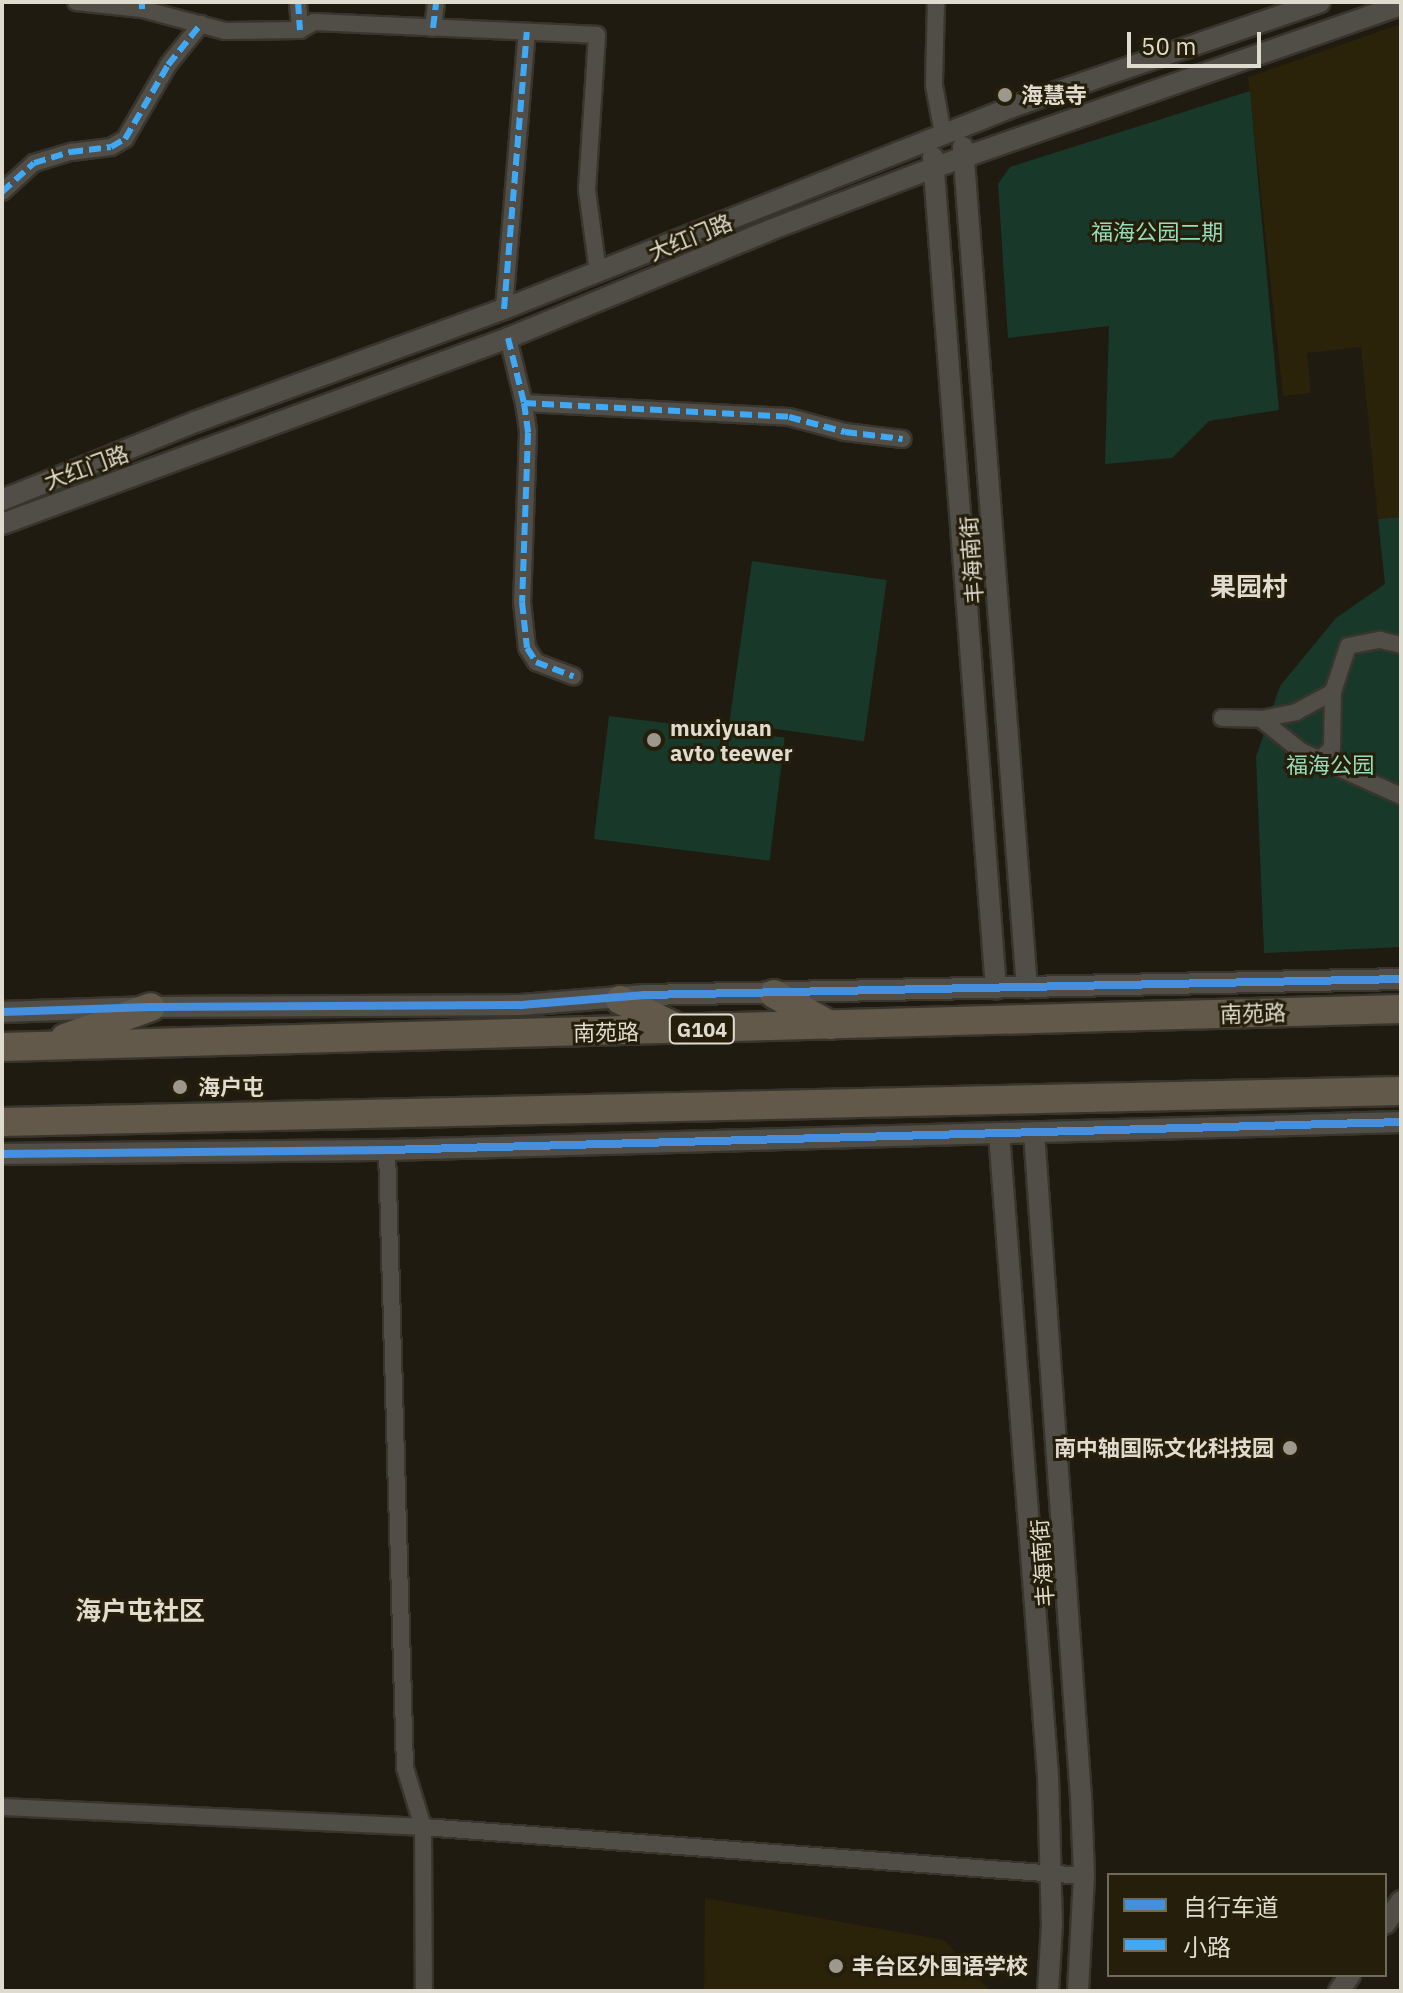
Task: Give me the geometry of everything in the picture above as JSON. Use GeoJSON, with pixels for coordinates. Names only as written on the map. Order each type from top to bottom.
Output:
{"type":"FeatureCollection","features":[{"type":"Feature","properties":{"kind":"highway"},"geometry":{"type":"LineString","coordinates":[[774,994],[831,1026]]}},
{"type":"Feature","properties":{"kind":"highway"},"geometry":{"type":"LineString","coordinates":[[620,1000],[682,1030]]}},
{"type":"Feature","properties":{"kind":"highway"},"geometry":{"type":"LineString","coordinates":[[43,1046],[151,1007]]}},
{"type":"Feature","properties":{"kind":"highway","name":"南苑路"},"geometry":{"type":"LineString","coordinates":[[2,1047],[1401,1009]]}},
{"type":"Feature","properties":{"kind":"highway"},"geometry":{"type":"LineString","coordinates":[[2,1122],[1401,1091]]}},
{"type":"Feature","properties":{"kind":"street"},"geometry":{"type":"LineString","coordinates":[[76,2],[142,6],[225,31],[300,30],[314,22],[597,35],[587,190],[598,272]]}},
{"type":"Feature","properties":{"kind":"street"},"geometry":{"type":"LineString","coordinates":[[298,2],[300,30]]}},
{"type":"Feature","properties":{"kind":"street"},"geometry":{"type":"LineString","coordinates":[[433,28],[436,2]]}},
{"type":"Feature","properties":{"kind":"street"},"geometry":{"type":"LineString","coordinates":[[936,2],[934,85],[945,134]]}},
{"type":"Feature","properties":{"kind":"street","name":"大红门路"},"geometry":{"type":"LineString","coordinates":[[2,500],[195,422],[504,309],[945,134],[1320,2]]}},
{"type":"Feature","properties":{"kind":"street","name":"大红门路"},"geometry":{"type":"LineString","coordinates":[[2,524],[508,338],[770,230],[933,168],[1401,5]]}},
{"type":"Feature","properties":{"kind":"street"},"geometry":{"type":"LineString","coordinates":[[2,192],[34,163],[71,152],[111,147],[125,139],[168,65],[201,24]]}},
{"type":"Feature","properties":{"kind":"street"},"geometry":{"type":"LineString","coordinates":[[504,309],[527,32]]}},
{"type":"Feature","properties":{"kind":"street","name":"丰海南街"},"geometry":{"type":"LineString","coordinates":[[945,134],[964,157],[1027,988]]}},
{"type":"Feature","properties":{"kind":"street","name":"丰海南街"},"geometry":{"type":"LineString","coordinates":[[945,134],[933,168],[996,989]]}},
{"type":"Feature","properties":{"kind":"street"},"geometry":{"type":"LineString","coordinates":[[508,338],[528,433],[522,602],[527,648],[536,662],[573,676]]}},
{"type":"Feature","properties":{"kind":"street"},"geometry":{"type":"LineString","coordinates":[[524,403],[623,406],[762,418],[789,417],[845,432],[903,439]]}},
{"type":"Feature","properties":{"kind":"street"},"geometry":{"type":"LineString","coordinates":[[1322,758],[1332,748],[1333,692],[1348,646],[1380,640],[1401,645]]}},
{"type":"Feature","properties":{"kind":"street"},"geometry":{"type":"LineString","coordinates":[[1222,718],[1261,719],[1296,712],[1333,692]]}},
{"type":"Feature","properties":{"kind":"street"},"geometry":{"type":"LineString","coordinates":[[1261,719],[1289,744],[1401,796]]}},
{"type":"Feature","properties":{"kind":"street"},"geometry":{"type":"LineString","coordinates":[[2,1012],[151,1007],[521,1005],[620,1000],[645,995],[1401,979]]}},
{"type":"Feature","properties":{"kind":"street"},"geometry":{"type":"LineString","coordinates":[[2,1154],[387,1150],[1401,1122]]}},
{"type":"Feature","properties":{"kind":"street","name":"丰海南街"},"geometry":{"type":"LineString","coordinates":[[1034,1132],[1076,1703],[1084,1876],[1078,1991]]}},
{"type":"Feature","properties":{"kind":"street","name":"丰海南街"},"geometry":{"type":"LineString","coordinates":[[999,1133],[1032,1547],[1051,1874],[1048,1991]]}},
{"type":"Feature","properties":{"kind":"street"},"geometry":{"type":"LineString","coordinates":[[387,1150],[405,1768],[423,1827],[424,1991]]}},
{"type":"Feature","properties":{"kind":"street"},"geometry":{"type":"LineString","coordinates":[[2,1807],[423,1827],[1084,1876]]}},
{"type":"Feature","properties":{"kind":"street"},"geometry":{"type":"LineString","coordinates":[[1387,1921],[1401,1901]]}},
{"type":"Feature","properties":{"kind":"shaded area"},"geometry":{"type":"Polygon","coordinates":[[[1401,24],[1401,517],[1378,519],[1361,347],[1307,353],[1311,393],[1283,396],[1248,77],[1401,24]]]}},
{"type":"Feature","properties":{"kind":"shaded area","name":"丰台区外国语学校"},"geometry":{"type":"Polygon","coordinates":[[[705,1898],[944,1940],[990,1991],[704,1991],[705,1898]]]}},
{"type":"Feature","properties":{"kind":"green space","name":"福海公园二期"},"geometry":{"type":"Polygon","coordinates":[[[1250,91],[1279,410],[1209,421],[1172,458],[1105,464],[1109,326],[1008,338],[998,184],[1010,167],[1250,91]]]}},
{"type":"Feature","properties":{"kind":"green space","name":"福海公园"},"geometry":{"type":"Polygon","coordinates":[[[1401,517],[1401,947],[1264,953],[1256,757],[1280,686],[1336,618],[1385,584],[1378,519],[1401,517]]]}},
{"type":"Feature","properties":{"kind":"green space"},"geometry":{"type":"Polygon","coordinates":[[[752,561],[887,580],[864,741],[729,722],[752,561]]]}},
{"type":"Feature","properties":{"kind":"green space"},"geometry":{"type":"Polygon","coordinates":[[[609,716],[785,738],[770,861],[594,839],[609,716]]]}},
{"type":"Feature","properties":{"kind":"marked path"},"geometry":{"type":"LineString","coordinates":[[142,2],[142,9]]}},
{"type":"Feature","properties":{"kind":"marked path"},"geometry":{"type":"LineString","coordinates":[[298,2],[300,30]]}},
{"type":"Feature","properties":{"kind":"marked path"},"geometry":{"type":"LineString","coordinates":[[433,28],[436,2]]}},
{"type":"Feature","properties":{"kind":"marked path"},"geometry":{"type":"LineString","coordinates":[[2,192],[34,163],[71,152],[111,147],[125,139],[168,65],[201,24]]}},
{"type":"Feature","properties":{"kind":"marked path"},"geometry":{"type":"LineString","coordinates":[[504,309],[527,32]]}},
{"type":"Feature","properties":{"kind":"marked path"},"geometry":{"type":"LineString","coordinates":[[508,338],[524,403],[789,417],[845,432],[903,439]]}},
{"type":"Feature","properties":{"kind":"marked path"},"geometry":{"type":"LineString","coordinates":[[524,403],[528,433],[522,602],[527,648],[536,662],[573,676]]}},
{"type":"Feature","properties":{"kind":"cycle path"},"geometry":{"type":"LineString","coordinates":[[2,1012],[151,1007],[521,1005],[645,995],[1401,979]]}},
{"type":"Feature","properties":{"kind":"cycle path"},"geometry":{"type":"LineString","coordinates":[[2,1154],[387,1150],[1401,1122]]}},
{"type":"Feature","properties":{"kind":"place","name":"海慧寺"},"geometry":{"type":"Point","coordinates":[1005,95]}},
{"type":"Feature","properties":{"kind":"place","name":"muxiyuan avto teewer"},"geometry":{"type":"Point","coordinates":[654,740]}},
{"type":"Feature","properties":{"kind":"place","name":"海户屯"},"geometry":{"type":"Point","coordinates":[180,1087]}},
{"type":"Feature","properties":{"kind":"place","name":"南中轴国际文化科技园"},"geometry":{"type":"Point","coordinates":[1290,1448]}},
{"type":"Feature","properties":{"kind":"place","name":"丰台区外国语学校"},"geometry":{"type":"Point","coordinates":[836,1966]}},
{"type":"Feature","properties":{"kind":"district","name":"果园村"},"geometry":{"type":"Point","coordinates":[1249,587]}},
{"type":"Feature","properties":{"kind":"district","name":"海户屯社区"},"geometry":{"type":"Point","coordinates":[140,1611]}}]}
